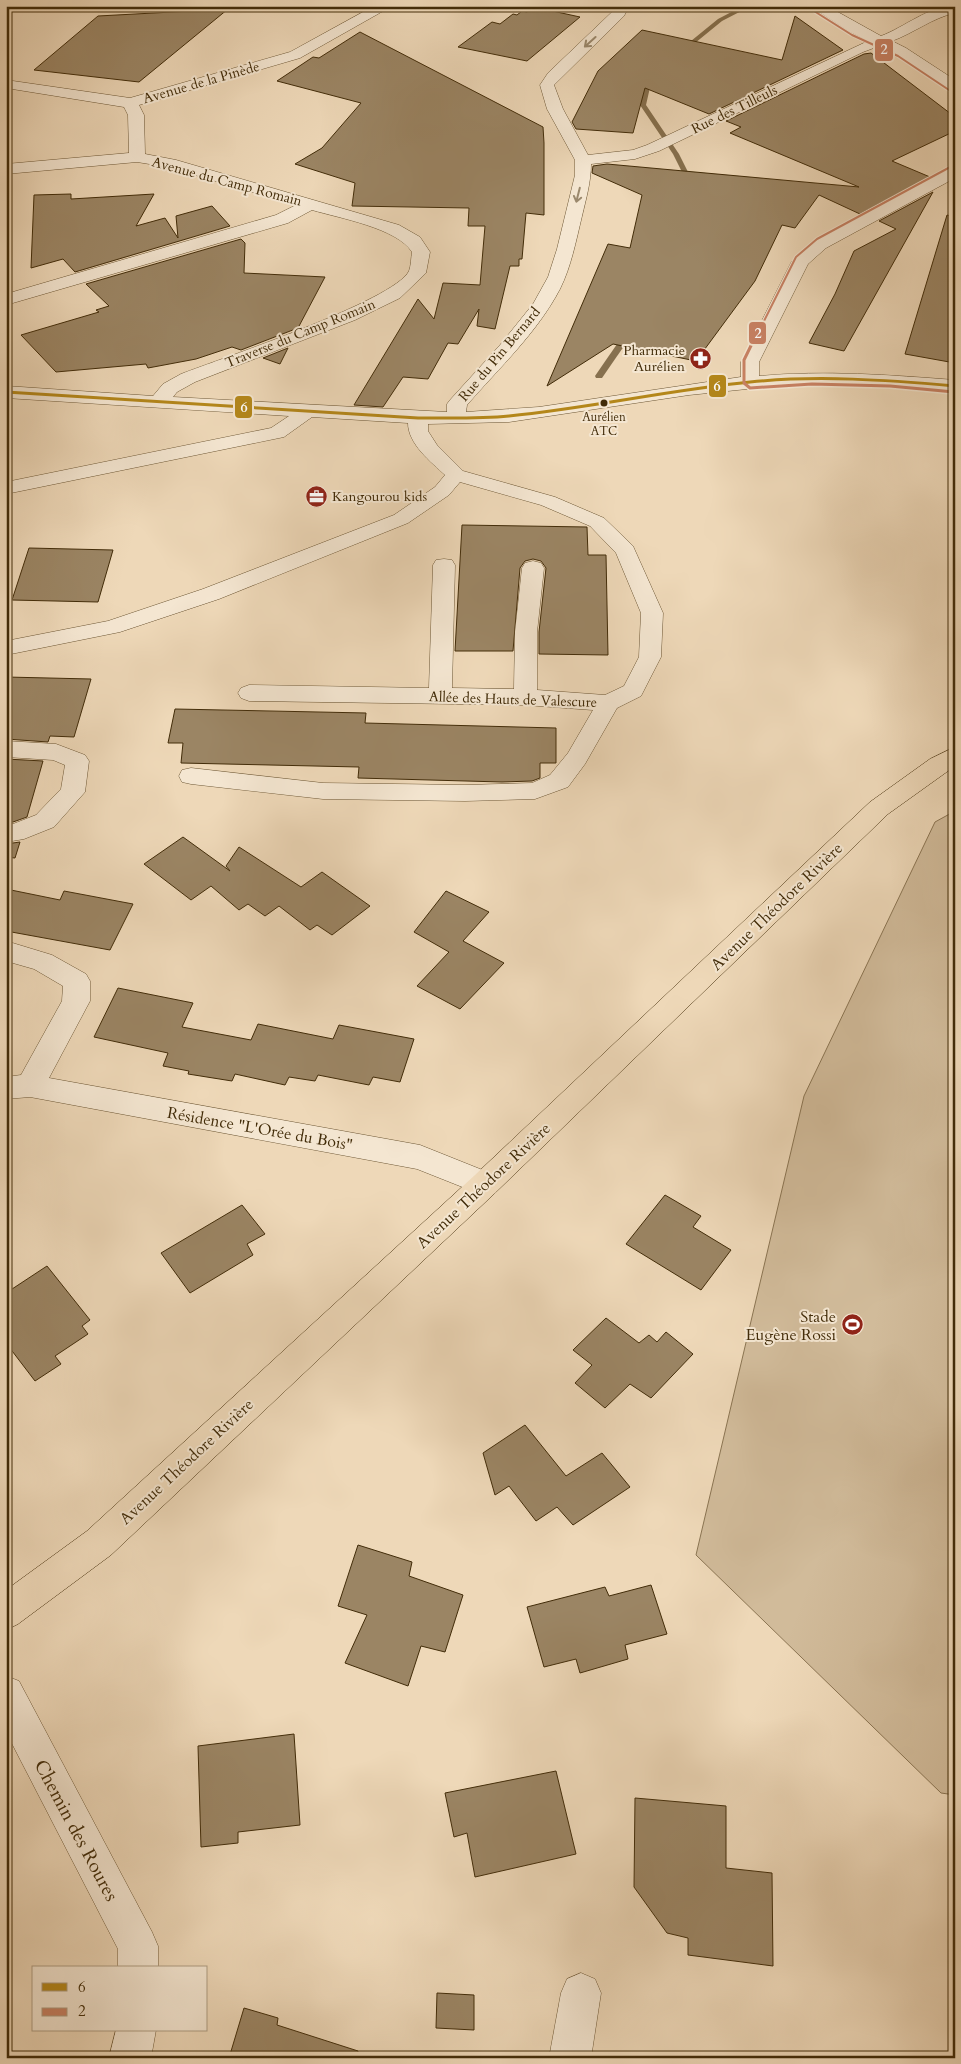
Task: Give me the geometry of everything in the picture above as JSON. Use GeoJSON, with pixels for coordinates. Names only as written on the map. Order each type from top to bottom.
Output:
{"type":"FeatureCollection","features":[{"type":"Feature","properties":{"kind":"main road","name":"Avenue Théodore Rivière"},"geometry":{"type":"LineString","coordinates":[[6,1612],[99,1542],[485,1184],[879,808],[938,764],[955,755]]}},
{"type":"Feature","properties":{"kind":"street","name":"Avenue de la Pinède"},"geometry":{"type":"LineString","coordinates":[[6,84],[130,103],[295,55],[385,6]]}},
{"type":"Feature","properties":{"kind":"street"},"geometry":{"type":"LineString","coordinates":[[583,160],[554,109],[547,85],[552,76],[619,13],[622,6]]}},
{"type":"Feature","properties":{"kind":"street"},"geometry":{"type":"LineString","coordinates":[[817,6],[855,29],[901,51],[955,87]]}},
{"type":"Feature","properties":{"kind":"street","name":"Rue des Tilleuls"},"geometry":{"type":"LineString","coordinates":[[583,160],[635,154],[653,148],[858,49],[899,34],[932,10],[955,9]]}},
{"type":"Feature","properties":{"kind":"street"},"geometry":{"type":"LineString","coordinates":[[130,103],[136,115],[137,157]]}},
{"type":"Feature","properties":{"kind":"street","name":"Avenue du Camp Romain"},"geometry":{"type":"LineString","coordinates":[[6,170],[137,157],[170,163],[310,204]]}},
{"type":"Feature","properties":{"kind":"street","name":"Rue du Pin Bernard"},"geometry":{"type":"LineString","coordinates":[[456,418],[457,404],[531,320],[552,288],[560,266],[583,175],[583,160]]}},
{"type":"Feature","properties":{"kind":"street"},"geometry":{"type":"LineString","coordinates":[[750,382],[750,362],[801,261],[820,244],[950,178]]}},
{"type":"Feature","properties":{"kind":"street","name":"Avenue du Camp Romain"},"geometry":{"type":"LineString","coordinates":[[6,300],[282,219],[310,204]]}},
{"type":"Feature","properties":{"kind":"street","name":"Traverse du Camp Romain"},"geometry":{"type":"LineString","coordinates":[[159,401],[170,388],[188,378],[349,316],[386,298],[394,294],[417,272],[421,252],[414,241],[393,229],[310,204]]}},
{"type":"Feature","properties":{"kind":"street"},"geometry":{"type":"LineString","coordinates":[[6,392],[418,418],[456,418],[508,416],[750,382],[812,378],[890,380],[955,386]]}},
{"type":"Feature","properties":{"kind":"street"},"geometry":{"type":"LineString","coordinates":[[6,488],[277,433],[308,411]]}},
{"type":"Feature","properties":{"kind":"street","name":"Allée des Hauts de Valescure"},"geometry":{"type":"LineString","coordinates":[[249,693],[525,697],[608,704],[633,691],[650,657],[652,613],[626,552],[597,522],[548,501],[456,475],[430,449],[418,431],[418,418]]}},
{"type":"Feature","properties":{"kind":"street"},"geometry":{"type":"LineString","coordinates":[[6,648],[112,627],[211,594],[401,519],[442,492],[456,475]]}},
{"type":"Feature","properties":{"kind":"street"},"geometry":{"type":"LineString","coordinates":[[440,696],[444,565]]}},
{"type":"Feature","properties":{"kind":"street"},"geometry":{"type":"LineString","coordinates":[[525,697],[526,632],[533,568]]}},
{"type":"Feature","properties":{"kind":"street"},"geometry":{"type":"LineString","coordinates":[[191,776],[323,791],[535,792],[559,781],[577,758],[608,704]]}},
{"type":"Feature","properties":{"kind":"street"},"geometry":{"type":"LineString","coordinates":[[6,749],[56,752],[77,761],[73,792],[44,821],[15,833],[6,832]]}},
{"type":"Feature","properties":{"kind":"street","name":"Résidence \"L'Orée du Bois\""},"geometry":{"type":"LineString","coordinates":[[6,951],[43,962],[77,981],[76,1001],[18,1087],[420,1157],[485,1184]]}},
{"type":"Feature","properties":{"kind":"street","name":"Chemin des Roures"},"geometry":{"type":"LineString","coordinates":[[6,1694],[138,1946],[138,1966]]}},
{"type":"Feature","properties":{"kind":"street"},"geometry":{"type":"LineString","coordinates":[[570,2058],[581,1993]]}},
{"type":"Feature","properties":{"kind":"street"},"geometry":{"type":"LineString","coordinates":[[130,2058],[136,2032]]}},
{"type":"Feature","properties":{"kind":"shaded area","name":"Stade Eugène Rossi"},"geometry":{"type":"Polygon","coordinates":[[[955,811],[955,1795],[941,1793],[696,1555],[804,1096],[935,822],[955,811]]]}},
{"type":"Feature","properties":{"kind":"building"},"geometry":{"type":"Polygon","coordinates":[[[534,7],[580,17],[527,61],[458,47],[492,22],[500,24],[513,14],[517,15],[522,11],[527,12],[534,7]]]}},
{"type":"Feature","properties":{"kind":"building"},"geometry":{"type":"Polygon","coordinates":[[[228,9],[139,82],[34,70],[98,16],[228,9]]]}},
{"type":"Feature","properties":{"kind":"building"},"geometry":{"type":"Polygon","coordinates":[[[795,16],[843,50],[709,114],[645,88],[633,133],[576,129],[572,122],[598,71],[642,30],[782,60],[795,16]]]}},
{"type":"Feature","properties":{"kind":"building"},"geometry":{"type":"Polygon","coordinates":[[[360,32],[543,127],[544,143],[544,215],[526,213],[522,259],[519,259],[519,266],[510,266],[495,329],[477,326],[479,309],[458,344],[448,343],[428,379],[403,377],[383,407],[354,405],[418,299],[434,319],[443,283],[480,285],[485,226],[468,226],[469,208],[352,206],[355,183],[295,164],[322,148],[361,103],[277,81],[313,57],[319,58],[360,32]]]}},
{"type":"Feature","properties":{"kind":"building"},"geometry":{"type":"Polygon","coordinates":[[[871,53],[955,117],[955,131],[892,161],[930,177],[860,214],[819,195],[795,228],[782,225],[755,281],[696,361],[613,344],[547,386],[608,244],[630,248],[642,195],[592,173],[593,166],[607,164],[859,187],[730,133],[741,127],[726,121],[864,54],[871,53]]]}},
{"type":"Feature","properties":{"kind":"building"},"geometry":{"type":"Polygon","coordinates":[[[933,192],[844,351],[809,343],[835,294],[854,251],[896,229],[879,221],[933,192]]]}},
{"type":"Feature","properties":{"kind":"building"},"geometry":{"type":"Polygon","coordinates":[[[71,194],[71,199],[154,194],[136,226],[165,218],[178,238],[176,216],[212,206],[230,226],[75,272],[63,259],[31,268],[34,195],[71,194]]]}},
{"type":"Feature","properties":{"kind":"building"},"geometry":{"type":"Polygon","coordinates":[[[947,215],[955,217],[955,363],[905,354],[947,215]]]}},
{"type":"Feature","properties":{"kind":"building"},"geometry":{"type":"Polygon","coordinates":[[[241,239],[245,243],[244,273],[325,277],[298,328],[241,350],[232,347],[196,359],[148,368],[146,364],[56,372],[21,335],[99,312],[96,310],[109,306],[86,284],[241,239]]]}},
{"type":"Feature","properties":{"kind":"building"},"geometry":{"type":"Polygon","coordinates":[[[288,348],[280,364],[263,358],[288,348]]]}},
{"type":"Feature","properties":{"kind":"building"},"geometry":{"type":"Polygon","coordinates":[[[462,525],[587,527],[588,555],[606,555],[608,655],[539,654],[539,632],[546,568],[541,561],[533,559],[525,561],[520,568],[513,651],[455,651],[462,525]]]}},
{"type":"Feature","properties":{"kind":"building"},"geometry":{"type":"Polygon","coordinates":[[[29,548],[113,550],[98,602],[12,600],[29,548]]]}},
{"type":"Feature","properties":{"kind":"building"},"geometry":{"type":"Polygon","coordinates":[[[6,677],[91,679],[74,737],[50,736],[48,742],[6,739],[6,677]]]}},
{"type":"Feature","properties":{"kind":"building"},"geometry":{"type":"Polygon","coordinates":[[[175,709],[366,713],[365,723],[556,728],[556,763],[540,763],[540,778],[532,781],[502,782],[358,778],[359,767],[181,763],[183,743],[168,743],[175,709]]]}},
{"type":"Feature","properties":{"kind":"building"},"geometry":{"type":"Polygon","coordinates":[[[6,759],[43,761],[27,817],[13,822],[6,822],[6,759]]]}},
{"type":"Feature","properties":{"kind":"building"},"geometry":{"type":"Polygon","coordinates":[[[183,837],[230,871],[226,866],[239,847],[301,887],[322,872],[370,906],[332,935],[317,925],[310,930],[279,906],[265,916],[248,904],[239,910],[211,886],[191,900],[144,864],[183,837]]]}},
{"type":"Feature","properties":{"kind":"building"},"geometry":{"type":"Polygon","coordinates":[[[20,842],[15,858],[6,857],[6,844],[20,842]]]}},
{"type":"Feature","properties":{"kind":"building"},"geometry":{"type":"Polygon","coordinates":[[[6,889],[60,900],[64,891],[133,904],[110,950],[6,931],[6,889]]]}},
{"type":"Feature","properties":{"kind":"building"},"geometry":{"type":"Polygon","coordinates":[[[446,891],[489,912],[463,941],[504,963],[460,1009],[417,986],[449,952],[414,932],[446,891]]]}},
{"type":"Feature","properties":{"kind":"building"},"geometry":{"type":"Polygon","coordinates":[[[118,988],[193,1003],[182,1027],[251,1040],[258,1024],[333,1039],[339,1025],[414,1039],[400,1082],[373,1077],[369,1085],[318,1075],[315,1081],[289,1077],[285,1085],[235,1074],[232,1081],[188,1074],[189,1071],[163,1066],[168,1053],[94,1037],[118,988]]]}},
{"type":"Feature","properties":{"kind":"building"},"geometry":{"type":"Polygon","coordinates":[[[665,1195],[701,1216],[693,1227],[731,1250],[701,1290],[626,1244],[665,1195]]]}},
{"type":"Feature","properties":{"kind":"building"},"geometry":{"type":"Polygon","coordinates":[[[242,1205],[265,1234],[247,1244],[253,1255],[190,1293],[161,1253],[242,1205]]]}},
{"type":"Feature","properties":{"kind":"building"},"geometry":{"type":"Polygon","coordinates":[[[47,1266],[90,1320],[82,1326],[88,1334],[55,1356],[61,1364],[35,1381],[6,1343],[6,1293],[47,1266]]]}},
{"type":"Feature","properties":{"kind":"building"},"geometry":{"type":"Polygon","coordinates":[[[606,1318],[639,1343],[649,1335],[657,1342],[666,1332],[693,1354],[651,1398],[630,1384],[605,1408],[575,1383],[592,1365],[573,1350],[606,1318]]]}},
{"type":"Feature","properties":{"kind":"building"},"geometry":{"type":"Polygon","coordinates":[[[525,1425],[566,1476],[602,1453],[630,1487],[573,1525],[557,1507],[536,1521],[509,1486],[495,1495],[483,1453],[525,1425]]]}},
{"type":"Feature","properties":{"kind":"building"},"geometry":{"type":"Polygon","coordinates":[[[358,1545],[412,1562],[409,1576],[463,1595],[445,1652],[421,1646],[408,1686],[345,1663],[367,1615],[338,1606],[358,1545]]]}},
{"type":"Feature","properties":{"kind":"building"},"geometry":{"type":"Polygon","coordinates":[[[651,1585],[667,1634],[625,1645],[628,1659],[580,1673],[576,1659],[544,1667],[527,1607],[605,1587],[609,1596],[651,1585]]]}},
{"type":"Feature","properties":{"kind":"building"},"geometry":{"type":"Polygon","coordinates":[[[294,1734],[300,1825],[238,1832],[238,1843],[201,1847],[198,1746],[294,1734]]]}},
{"type":"Feature","properties":{"kind":"building"},"geometry":{"type":"Polygon","coordinates":[[[556,1771],[576,1854],[475,1877],[467,1833],[454,1837],[445,1793],[556,1771]]]}},
{"type":"Feature","properties":{"kind":"building"},"geometry":{"type":"Polygon","coordinates":[[[635,1798],[726,1806],[726,1868],[772,1873],[773,1966],[688,1955],[688,1938],[667,1933],[634,1887],[635,1798]]]}},
{"type":"Feature","properties":{"kind":"building"},"geometry":{"type":"Polygon","coordinates":[[[437,1993],[474,1995],[474,2030],[436,2028],[437,1993]]]}},
{"type":"Feature","properties":{"kind":"building"},"geometry":{"type":"Polygon","coordinates":[[[244,2008],[278,2018],[277,2025],[358,2051],[357,2058],[229,2058],[244,2008]]]}},
{"type":"Feature","properties":{"kind":"waterway"},"geometry":{"type":"LineString","coordinates":[[682,51],[720,20],[748,6]]}},
{"type":"Feature","properties":{"kind":"waterway"},"geometry":{"type":"LineString","coordinates":[[654,77],[648,82],[643,105],[676,154],[692,186]]}},
{"type":"Feature","properties":{"kind":"waterway"},"geometry":{"type":"LineString","coordinates":[[599,376],[629,333]]}},
{"type":"Feature","properties":{"kind":"transit line","name":"2"},"geometry":{"type":"LineString","coordinates":[[814,11],[852,35],[898,56],[952,92]]}},
{"type":"Feature","properties":{"kind":"transit line","name":"2"},"geometry":{"type":"LineString","coordinates":[[952,166],[817,239],[796,257],[744,360],[744,383],[750,388],[812,384],[890,386],[954,392]]}},
{"type":"Feature","properties":{"kind":"transit line","name":"6"},"geometry":{"type":"LineString","coordinates":[[6,392],[418,418],[463,418],[539,413],[690,390],[776,380],[852,379],[955,386]]}},
{"type":"Feature","properties":{"kind":"place","name":"Pharmacie Aurélien"},"geometry":{"type":"Point","coordinates":[701,358]}},
{"type":"Feature","properties":{"kind":"place","name":"Aurélien ATC"},"geometry":{"type":"Point","coordinates":[604,403]}},
{"type":"Feature","properties":{"kind":"place","name":"Kangourou kids"},"geometry":{"type":"Point","coordinates":[316,496]}},
{"type":"Feature","properties":{"kind":"place","name":"Stade Eugène Rossi"},"geometry":{"type":"Point","coordinates":[852,1325]}}]}
